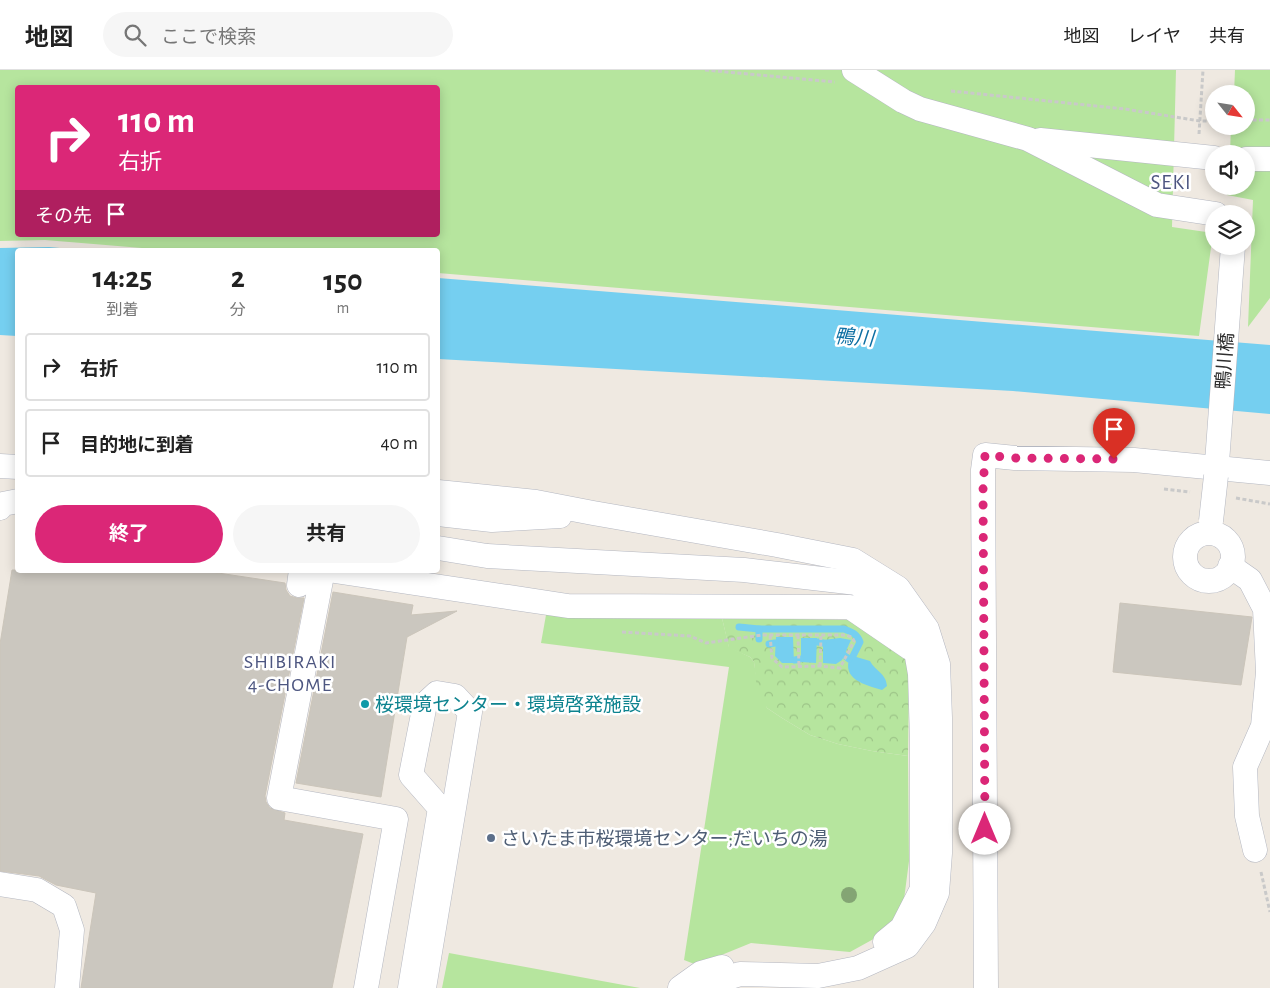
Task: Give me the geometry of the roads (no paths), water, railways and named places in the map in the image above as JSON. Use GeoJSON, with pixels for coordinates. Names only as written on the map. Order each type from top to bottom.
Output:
{"type":"FeatureCollection","features":[{"type":"Feature","properties":{"kind":"street"},"geometry":{"type":"LineString","coordinates":[[848,76],[920,109],[1028,139],[1205,157]]}},
{"type":"Feature","properties":{"kind":"street"},"geometry":{"type":"LineString","coordinates":[[1028,139],[1157,205],[1205,212]]}},
{"type":"Feature","properties":{"kind":"street"},"geometry":{"type":"LineString","coordinates":[[1255,159],[1270,159]]}},
{"type":"Feature","properties":{"kind":"street","name":"鴨川橋"},"geometry":{"type":"LineString","coordinates":[[1210,527],[1232,255]]}},
{"type":"Feature","properties":{"kind":"street"},"geometry":{"type":"LineString","coordinates":[[986,988],[983,490],[985,455],[1015,458],[1134,460],[1270,473]]}},
{"type":"Feature","properties":{"kind":"street"},"geometry":{"type":"LineString","coordinates":[[0,466],[15,467]]}},
{"type":"Feature","properties":{"kind":"street"},"geometry":{"type":"LineString","coordinates":[[440,492],[536,502],[593,514],[701,530],[853,560],[898,588],[927,629],[938,664],[940,718],[939,861],[938,894],[924,923],[907,946],[858,968],[818,976],[740,974],[715,982],[706,988]]}},
{"type":"Feature","properties":{"kind":"street"},"geometry":{"type":"LineString","coordinates":[[0,508],[3,504],[15,502]]}},
{"type":"Feature","properties":{"kind":"street"},"geometry":{"type":"LineString","coordinates":[[440,514],[492,520],[593,514]]}},
{"type":"Feature","properties":{"kind":"street"},"geometry":{"type":"LineString","coordinates":[[1210,527],[1229,544],[1232,552],[1230,566],[1226,573],[1213,580],[1198,578],[1188,568],[1185,552],[1194,538],[1210,527]]}},
{"type":"Feature","properties":{"kind":"street"},"geometry":{"type":"LineString","coordinates":[[440,548],[487,556],[744,570],[856,583],[890,610],[916,651],[920,674],[922,740],[922,889],[902,928],[875,950],[842,962],[806,963],[746,960],[701,973],[680,988]]}},
{"type":"Feature","properties":{"kind":"street"},"geometry":{"type":"LineString","coordinates":[[1230,566],[1250,580],[1265,609],[1268,672],[1263,726],[1245,767],[1247,816],[1255,850]]}},
{"type":"Feature","properties":{"kind":"street"},"geometry":{"type":"LineString","coordinates":[[322,573],[279,798],[396,819],[366,988]]}},
{"type":"Feature","properties":{"kind":"street"},"geometry":{"type":"LineString","coordinates":[[348,573],[568,606],[850,608],[916,651]]}},
{"type":"Feature","properties":{"kind":"street"},"geometry":{"type":"LineString","coordinates":[[410,988],[440,808],[411,775],[425,704],[437,693],[455,696],[470,712],[424,988]]}},
{"type":"Feature","properties":{"kind":"street"},"geometry":{"type":"LineString","coordinates":[[0,884],[37,890],[64,906],[72,930],[66,988]]}},
{"type":"Feature","properties":{"kind":"water"},"geometry":{"type":"Polygon","coordinates":[[[49,247],[60,248],[15,248],[15,336],[0,335],[0,248],[49,247]]]}},
{"type":"Feature","properties":{"kind":"water","name":"鴨川"},"geometry":{"type":"Polygon","coordinates":[[[440,278],[1270,345],[1270,414],[1013,391],[440,359],[440,278]]]}},
{"type":"Feature","properties":{"kind":"water"},"geometry":{"type":"Polygon","coordinates":[[[776,637],[793,637],[794,663],[782,663],[775,656],[776,637]]]}},
{"type":"Feature","properties":{"kind":"water"},"geometry":{"type":"Polygon","coordinates":[[[801,638],[817,638],[816,663],[801,662],[801,638]]]}},
{"type":"Feature","properties":{"kind":"water"},"geometry":{"type":"Polygon","coordinates":[[[840,638],[851,640],[842,660],[836,664],[823,663],[823,640],[840,638]]]}},
{"type":"Feature","properties":{"kind":"water"},"geometry":{"type":"Polygon","coordinates":[[[853,656],[870,661],[883,675],[887,686],[882,690],[856,680],[849,671],[848,665],[850,657],[853,656]]]}},
{"type":"Feature","properties":{"kind":"waterway"},"geometry":{"type":"LineString","coordinates":[[739,627],[759,629],[844,629],[854,634],[860,642],[853,656]]}},
{"type":"Feature","properties":{"kind":"waterway"},"geometry":{"type":"LineString","coordinates":[[759,629],[759,639]]}},
{"type":"Feature","properties":{"kind":"waterway"},"geometry":{"type":"LineString","coordinates":[[818,642],[823,643]]}},
{"type":"Feature","properties":{"kind":"waterway"},"geometry":{"type":"LineString","coordinates":[[769,644],[775,643]]}},
{"type":"Feature","properties":{"kind":"waterway"},"geometry":{"type":"LineString","coordinates":[[844,655],[849,659]]}},
{"type":"Feature","properties":{"kind":"waterway"},"geometry":{"type":"LineString","coordinates":[[795,660],[800,659]]}},
{"type":"Feature","properties":{"kind":"place","name":"桜環境センター・環境啓発施設"},"geometry":{"type":"Point","coordinates":[365,704]}},
{"type":"Feature","properties":{"kind":"place","name":"さいたま市桜環境センター;だいちの湯"},"geometry":{"type":"Point","coordinates":[491,838]}},
{"type":"Feature","properties":{"kind":"district","name":"SEKI"},"geometry":{"type":"Point","coordinates":[1171,182]}},
{"type":"Feature","properties":{"kind":"district","name":"SHIBIRAKI 4-CHOME"},"geometry":{"type":"Point","coordinates":[290,672]}}]}
